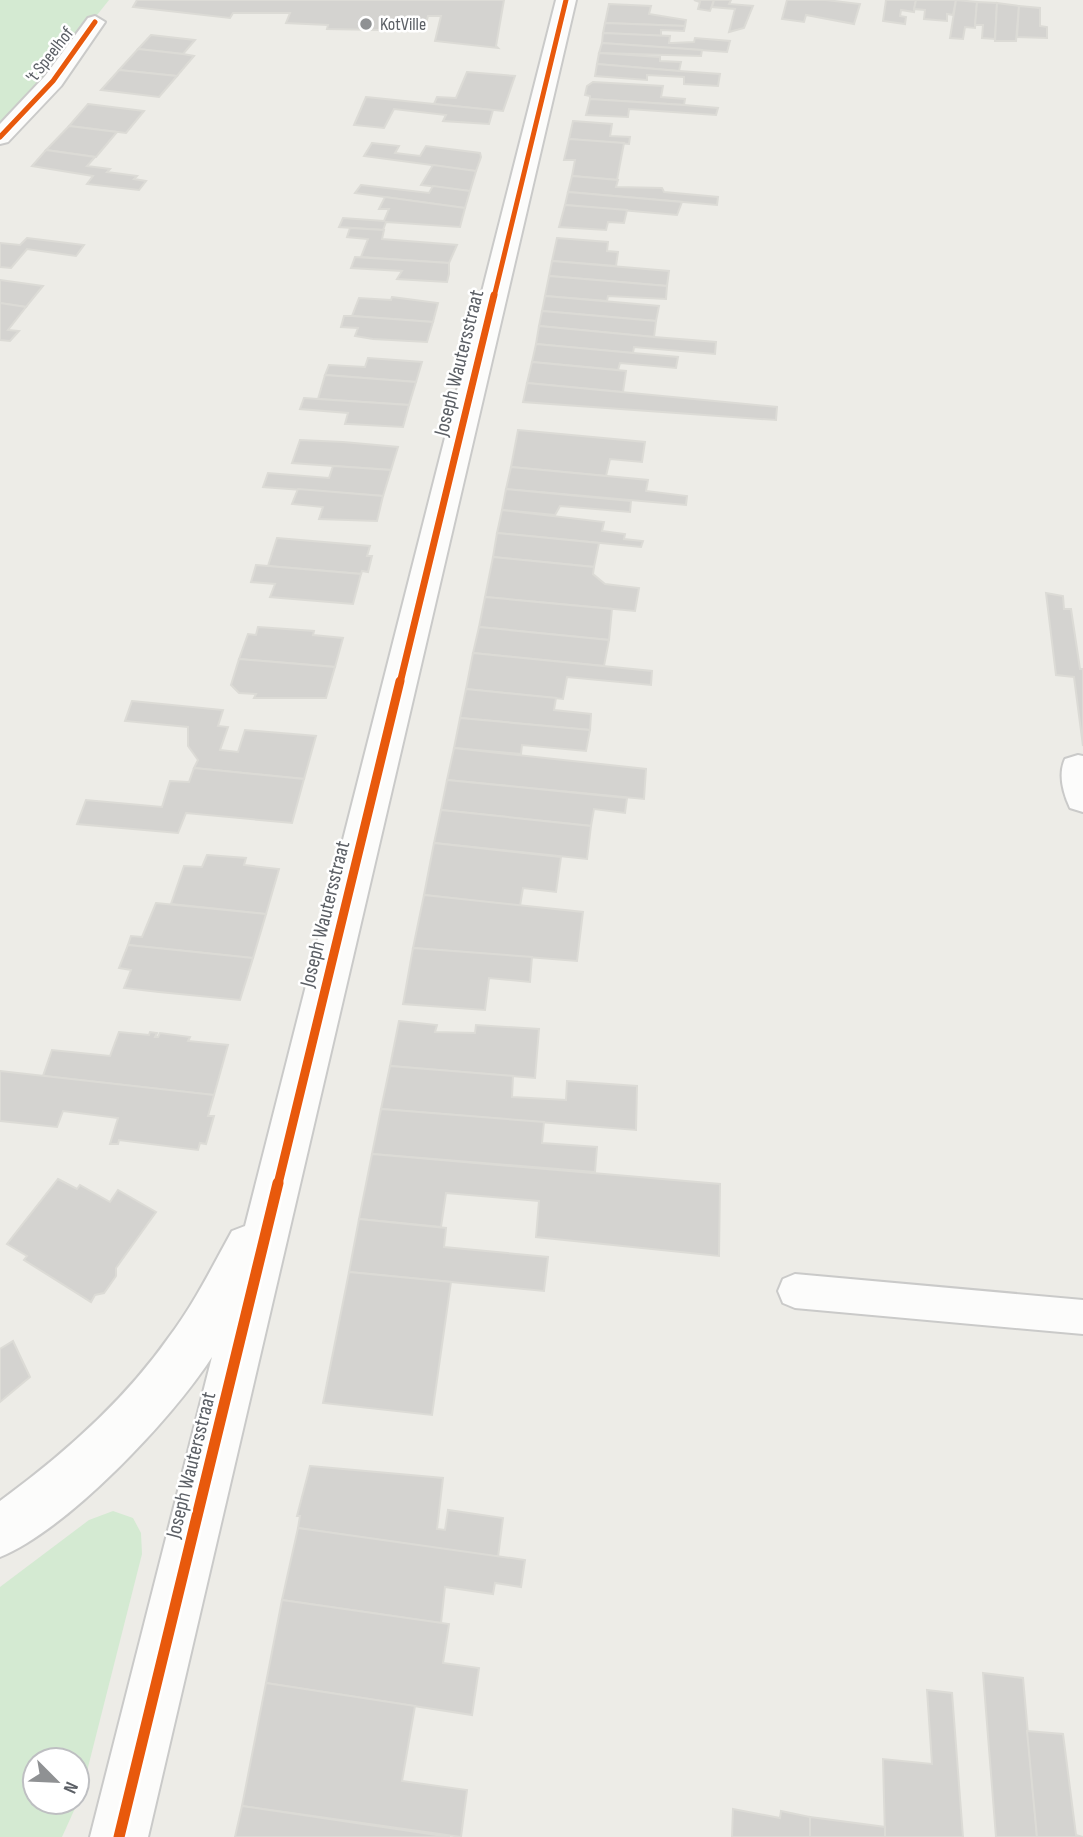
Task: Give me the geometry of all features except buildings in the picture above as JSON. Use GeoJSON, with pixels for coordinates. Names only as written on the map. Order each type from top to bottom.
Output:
{"type":"FeatureCollection","features":[{"type":"Feature","properties":{"kind":"street","name":"Joseph Wautersstraat"},"geometry":{"type":"LineString","coordinates":[[119,1837],[566,0]]}},
{"type":"Feature","properties":{"kind":"street","name":"'t Speelhof"},"geometry":{"type":"LineString","coordinates":[[0,137],[53,82],[95,22]]}},
{"type":"Feature","properties":{"kind":"street"},"geometry":{"type":"LineString","coordinates":[[1083,770],[1078,769],[1083,798]]}},
{"type":"Feature","properties":{"kind":"street","name":"Joseph Wautersstraat"},"geometry":{"type":"LineString","coordinates":[[0,1532],[96,1453],[164,1383],[216,1308],[253,1238],[284,1158]]}},
{"type":"Feature","properties":{"kind":"lane"},"geometry":{"type":"LineString","coordinates":[[795,1291],[1083,1317]]}},
{"type":"Feature","properties":{"kind":"green space"},"geometry":{"type":"Polygon","coordinates":[[[0,0],[109,0],[42,84],[0,128],[0,0]]]}},
{"type":"Feature","properties":{"kind":"green space"},"geometry":{"type":"Polygon","coordinates":[[[113,1511],[133,1518],[141,1533],[142,1554],[91,1755],[91,1746],[21,1746],[21,1816],[72,1816],[62,1837],[0,1837],[0,1587],[89,1520],[113,1511]]]}},
{"type":"Feature","properties":{"kind":"cycle path"},"geometry":{"type":"LineString","coordinates":[[119,1837],[566,0]]}},
{"type":"Feature","properties":{"kind":"cycle path"},"geometry":{"type":"LineString","coordinates":[[0,137],[53,81],[95,22]]}},
{"type":"Feature","properties":{"kind":"place","name":"KotVille"},"geometry":{"type":"Point","coordinates":[366,24]}}]}
